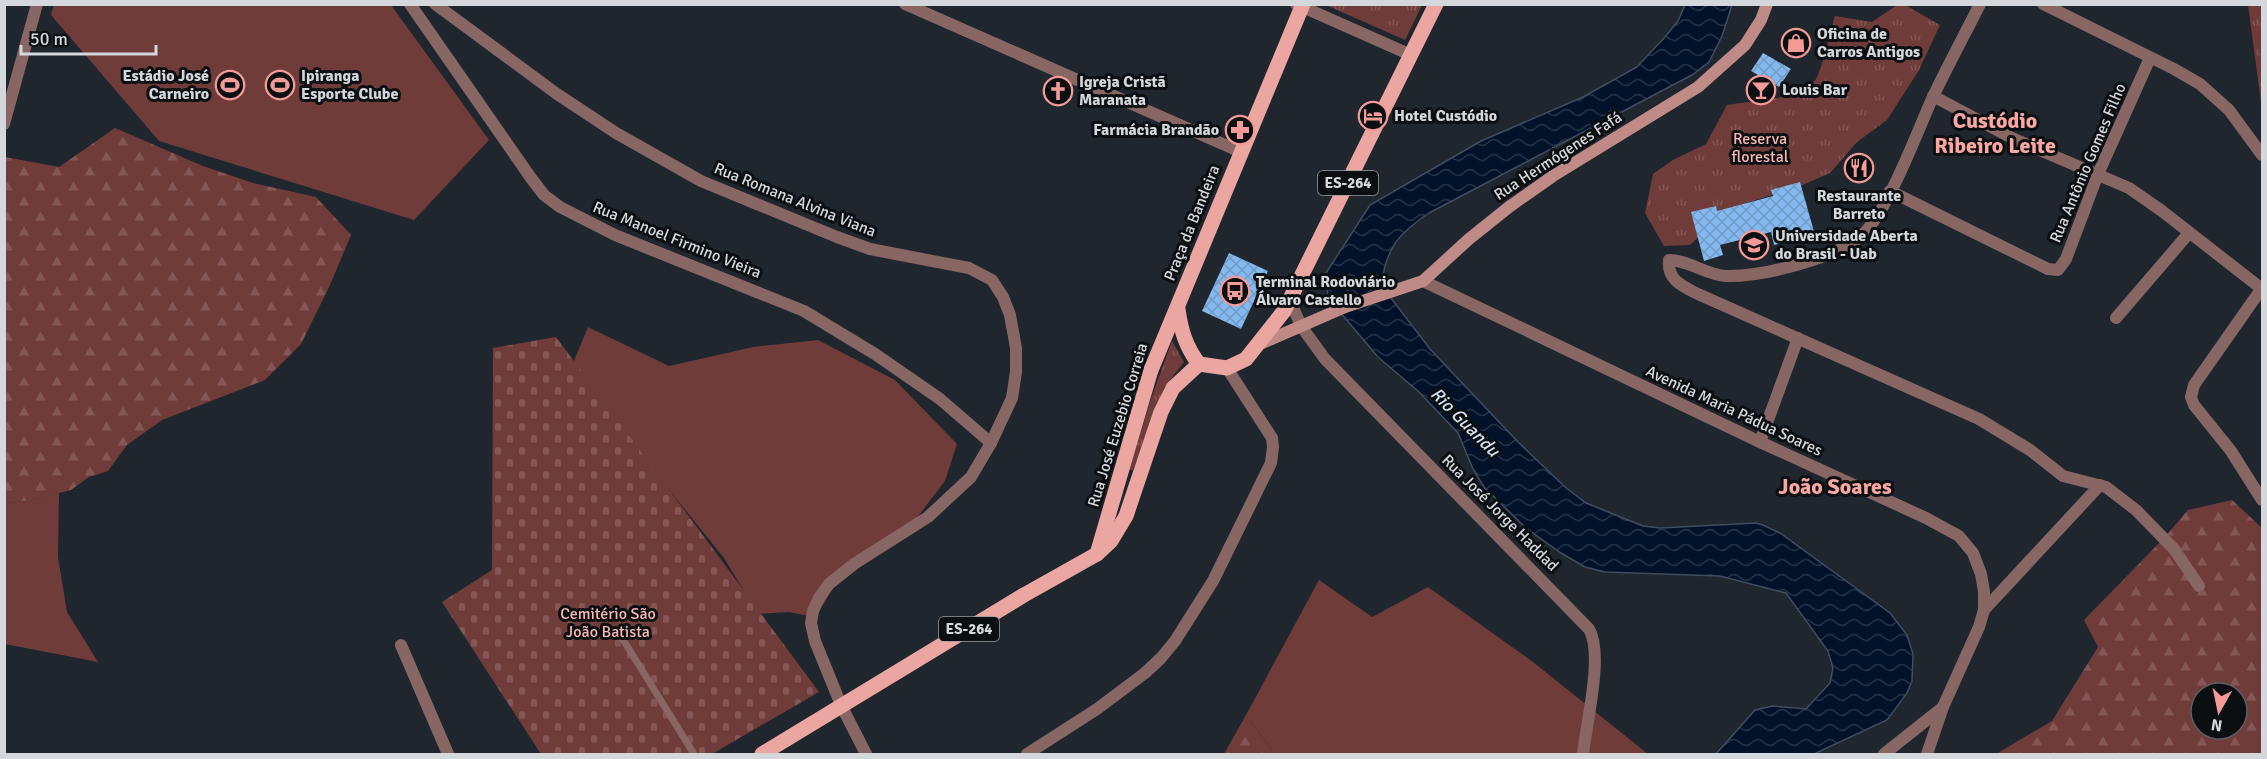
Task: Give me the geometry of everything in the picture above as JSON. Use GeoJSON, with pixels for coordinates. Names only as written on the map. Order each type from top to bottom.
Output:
{"type":"FeatureCollection","features":[{"type":"Feature","properties":{"kind":"main road","name":"ES-264"},"geometry":{"type":"LineString","coordinates":[[1227,368],[1246,359],[1260,344],[1287,306],[1436,4]]}},
{"type":"Feature","properties":{"kind":"main road","name":"Praça da Bandeira"},"geometry":{"type":"LineString","coordinates":[[1178,308],[1301,5]]}},
{"type":"Feature","properties":{"kind":"main road"},"geometry":{"type":"LineString","coordinates":[[1178,308],[1183,338],[1188,350],[1199,364],[1227,368]]}},
{"type":"Feature","properties":{"kind":"main road","name":"Rua José Euzebio Correia"},"geometry":{"type":"LineString","coordinates":[[1097,554],[1151,370],[1178,308]]}},
{"type":"Feature","properties":{"kind":"main road","name":"Rua José Euzebio Correia"},"geometry":{"type":"LineString","coordinates":[[841,705],[1097,554],[1111,541],[1126,516],[1161,412],[1173,388],[1199,364]]}},
{"type":"Feature","properties":{"kind":"main road","name":"ES-264"},"geometry":{"type":"LineString","coordinates":[[762,754],[841,705]]}},
{"type":"Feature","properties":{"kind":"street"},"geometry":{"type":"LineString","coordinates":[[4,124],[37,4]]}},
{"type":"Feature","properties":{"kind":"street","name":"Rua Manoel Firmino Vieira"},"geometry":{"type":"LineString","coordinates":[[410,4],[544,195],[560,207],[615,235],[804,311],[875,354],[940,399],[991,443]]}},
{"type":"Feature","properties":{"kind":"street","name":"Rua Romana Alvina Viana"},"geometry":{"type":"LineString","coordinates":[[435,4],[557,94],[616,133],[701,181],[870,249],[956,264],[984,274],[992,280],[1010,315],[1016,348],[1016,372],[1012,398],[991,443],[971,477],[928,517],[854,564],[829,584],[813,610],[811,623],[813,633],[841,705],[866,754]]}},
{"type":"Feature","properties":{"kind":"street"},"geometry":{"type":"LineString","coordinates":[[905,4],[1241,152]]}},
{"type":"Feature","properties":{"kind":"street","name":"Rua Hermógenes Fafá"},"geometry":{"type":"LineString","coordinates":[[1301,326],[1345,307],[1424,281],[1469,239],[1517,201],[1553,176],[1698,87],[1745,45],[1761,20],[1767,4]]}},
{"type":"Feature","properties":{"kind":"street"},"geometry":{"type":"LineString","coordinates":[[1980,4],[1933,96],[1875,220],[1862,236],[1844,248],[1773,270],[1725,276],[1706,272],[1676,260],[1669,260],[1669,273],[1675,281],[1698,294],[1979,419],[2031,450],[2063,476],[2100,485],[2136,510],[2166,541],[2199,586]]}},
{"type":"Feature","properties":{"kind":"street"},"geometry":{"type":"LineString","coordinates":[[2043,4],[2182,74],[2216,97],[2229,110],[2262,155]]}},
{"type":"Feature","properties":{"kind":"street"},"geometry":{"type":"LineString","coordinates":[[1301,5],[1411,54]]}},
{"type":"Feature","properties":{"kind":"street","name":"Rua Antônio Gomes Filho"},"geometry":{"type":"LineString","coordinates":[[1890,190],[2048,269],[2058,270],[2063,265],[2098,174],[2150,58]]}},
{"type":"Feature","properties":{"kind":"street"},"geometry":{"type":"LineString","coordinates":[[1933,96],[2014,139],[2140,194],[2262,289],[2194,386],[2191,398],[2200,415],[2230,451],[2262,500]]}},
{"type":"Feature","properties":{"kind":"street"},"geometry":{"type":"LineString","coordinates":[[2116,318],[2189,233]]}},
{"type":"Feature","properties":{"kind":"street","name":"Avenida Maria Pádua Soares"},"geometry":{"type":"LineString","coordinates":[[1424,281],[1760,442],[1926,518],[1959,536],[1973,553],[1981,574],[1984,610],[1979,627],[1943,707],[1927,754]]}},
{"type":"Feature","properties":{"kind":"street"},"geometry":{"type":"LineString","coordinates":[[1260,344],[1301,326],[1287,306]]}},
{"type":"Feature","properties":{"kind":"street","name":"Rua José Jorge Haddad"},"geometry":{"type":"LineString","coordinates":[[1301,326],[1325,359],[1589,629],[1594,644],[1594,679],[1583,754]]}},
{"type":"Feature","properties":{"kind":"street"},"geometry":{"type":"LineString","coordinates":[[1760,442],[1798,338]]}},
{"type":"Feature","properties":{"kind":"street"},"geometry":{"type":"LineString","coordinates":[[1027,754],[1096,709],[1161,658],[1175,641],[1213,581],[1272,456],[1272,438],[1269,432],[1227,368]]}},
{"type":"Feature","properties":{"kind":"street"},"geometry":{"type":"LineString","coordinates":[[1984,610],[2100,485]]}},
{"type":"Feature","properties":{"kind":"street"},"geometry":{"type":"LineString","coordinates":[[401,645],[448,754]]}},
{"type":"Feature","properties":{"kind":"street"},"geometry":{"type":"LineString","coordinates":[[1884,754],[1943,707]]}},
{"type":"Feature","properties":{"kind":"lane"},"geometry":{"type":"LineString","coordinates":[[619,633],[694,754]]}},
{"type":"Feature","properties":{"kind":"green space","name":"Ipiranga Esporte Clube"},"geometry":{"type":"Polygon","coordinates":[[[54,4],[391,5],[489,140],[414,220],[159,141],[51,15],[54,4]]]}},
{"type":"Feature","properties":{"kind":"green space"},"geometry":{"type":"Polygon","coordinates":[[[1422,4],[1405,40],[1326,5],[1422,4]]]}},
{"type":"Feature","properties":{"kind":"green space","name":"Reserva florestal"},"geometry":{"type":"Polygon","coordinates":[[[1897,5],[1905,5],[1940,25],[1919,70],[1887,120],[1857,142],[1830,173],[1798,187],[1746,203],[1715,221],[1690,245],[1664,246],[1645,213],[1653,174],[1673,160],[1706,144],[1727,105],[1788,96],[1809,86],[1816,79],[1824,58],[1835,16],[1872,22],[1897,5]]]}},
{"type":"Feature","properties":{"kind":"green space"},"geometry":{"type":"Polygon","coordinates":[[[2248,5],[2262,5],[2262,109],[2248,5]]]}},
{"type":"Feature","properties":{"kind":"green space"},"geometry":{"type":"Polygon","coordinates":[[[115,128],[203,166],[253,183],[316,197],[351,235],[301,344],[265,380],[162,420],[127,445],[108,471],[89,477],[71,490],[29,501],[5,503],[5,157],[59,167],[115,128]]]}},
{"type":"Feature","properties":{"kind":"green space"},"geometry":{"type":"Polygon","coordinates":[[[588,327],[669,366],[753,347],[818,340],[895,380],[957,444],[945,481],[906,532],[832,588],[824,604],[809,616],[789,612],[758,614],[724,558],[571,368],[588,327]]]}},
{"type":"Feature","properties":{"kind":"green space","name":"Cemitério São João Batista"},"geometry":{"type":"Polygon","coordinates":[[[556,337],[819,692],[712,754],[541,754],[442,602],[492,570],[493,348],[556,337]]]}},
{"type":"Feature","properties":{"kind":"green space"},"geometry":{"type":"Polygon","coordinates":[[[1172,341],[1184,362],[1164,388],[1133,470],[1129,470],[1152,396],[1172,341]]]}},
{"type":"Feature","properties":{"kind":"green space"},"geometry":{"type":"Polygon","coordinates":[[[59,493],[58,557],[67,612],[98,662],[5,644],[5,503],[29,501],[59,493]]]}},
{"type":"Feature","properties":{"kind":"green space"},"geometry":{"type":"Polygon","coordinates":[[[2232,500],[2262,528],[2262,754],[1996,754],[2052,721],[2098,647],[2084,620],[2188,510],[2232,500]]]}},
{"type":"Feature","properties":{"kind":"green space"},"geometry":{"type":"Polygon","coordinates":[[[1319,580],[1372,617],[1428,587],[1533,662],[1648,754],[1275,754],[1246,715],[1319,580]]]}},
{"type":"Feature","properties":{"kind":"green space"},"geometry":{"type":"Polygon","coordinates":[[[1246,715],[1275,754],[1224,754],[1246,715]]]}},
{"type":"Feature","properties":{"kind":"water","name":"Rio Guandu"},"geometry":{"type":"Polygon","coordinates":[[[1685,5],[1732,5],[1722,36],[1709,62],[1692,75],[1429,213],[1409,228],[1396,243],[1387,261],[1381,285],[1430,349],[1518,442],[1565,487],[1586,503],[1643,526],[1660,528],[1756,523],[1763,525],[1780,533],[1890,613],[1907,635],[1913,654],[1912,681],[1907,693],[1887,720],[1814,754],[1716,754],[1755,710],[1773,706],[1806,709],[1830,683],[1833,668],[1828,651],[1786,593],[1720,576],[1605,572],[1585,567],[1561,553],[1526,528],[1484,487],[1473,469],[1458,433],[1419,392],[1378,357],[1328,298],[1326,273],[1370,205],[1481,141],[1583,97],[1637,67],[1678,21],[1685,5]]]}},
{"type":"Feature","properties":{"kind":"building"},"geometry":{"type":"Polygon","coordinates":[[[1763,53],[1791,69],[1779,87],[1751,71],[1763,53]]]}},
{"type":"Feature","properties":{"kind":"building"},"geometry":{"type":"Polygon","coordinates":[[[1800,182],[1815,235],[1774,245],[1771,232],[1720,245],[1723,255],[1704,261],[1691,212],[1716,206],[1717,211],[1773,196],[1771,190],[1800,182]]]}},
{"type":"Feature","properties":{"kind":"building","name":"Terminal Rodoviário Álvaro Castello"},"geometry":{"type":"Polygon","coordinates":[[[1229,253],[1268,271],[1241,329],[1202,311],[1229,253]]]}},
{"type":"Feature","properties":{"kind":"place","name":"Oficina de Carros Antigos"},"geometry":{"type":"Point","coordinates":[1796,43]}},
{"type":"Feature","properties":{"kind":"place","name":"Estádio José Carneiro"},"geometry":{"type":"Point","coordinates":[230,85]}},
{"type":"Feature","properties":{"kind":"place","name":"Ipiranga Esporte Clube"},"geometry":{"type":"Point","coordinates":[280,85]}},
{"type":"Feature","properties":{"kind":"place","name":"Louis Bar"},"geometry":{"type":"Point","coordinates":[1761,90]}},
{"type":"Feature","properties":{"kind":"place","name":"Igreja Cristã Maranata"},"geometry":{"type":"Point","coordinates":[1058,91]}},
{"type":"Feature","properties":{"kind":"place","name":"Hotel Custódio"},"geometry":{"type":"Point","coordinates":[1373,116]}},
{"type":"Feature","properties":{"kind":"place","name":"Farmácia Brandão"},"geometry":{"type":"Point","coordinates":[1240,130]}},
{"type":"Feature","properties":{"kind":"place","name":"Restaurante Barreto"},"geometry":{"type":"Point","coordinates":[1859,168]}},
{"type":"Feature","properties":{"kind":"place","name":"Universidade Aberta do Brasil - Uab"},"geometry":{"type":"Point","coordinates":[1754,245]}},
{"type":"Feature","properties":{"kind":"place","name":"Terminal Rodoviário Álvaro Castello"},"geometry":{"type":"Point","coordinates":[1235,291]}},
{"type":"Feature","properties":{"kind":"district","name":"Custódio Ribeiro Leite"},"geometry":{"type":"Point","coordinates":[1995,132]}},
{"type":"Feature","properties":{"kind":"district","name":"João Soares"},"geometry":{"type":"Point","coordinates":[1835,486]}}]}
